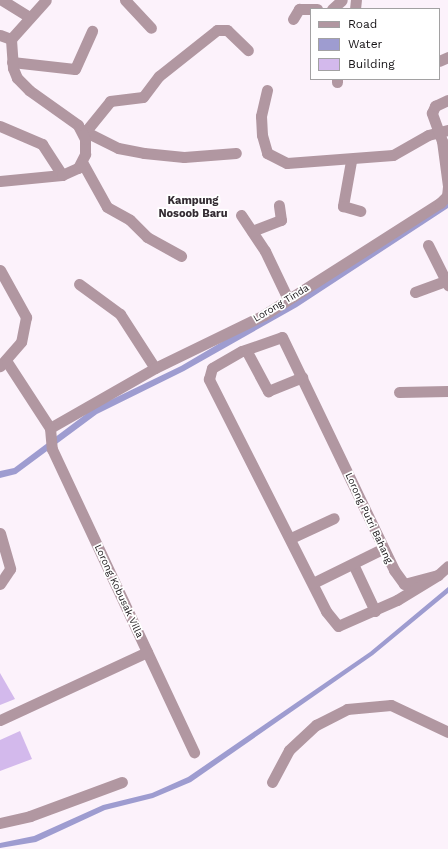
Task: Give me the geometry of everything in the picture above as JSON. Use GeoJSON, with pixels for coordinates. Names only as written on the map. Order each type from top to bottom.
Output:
{"type":"FeatureCollection","features":[{"type":"Feature","properties":{"kind":"street"},"geometry":{"type":"LineString","coordinates":[[2,0],[29,17]]}},
{"type":"Feature","properties":{"kind":"street"},"geometry":{"type":"LineString","coordinates":[[46,0],[29,17],[11,39],[12,62],[17,78],[84,131],[118,148],[150,154],[184,157],[236,153]]}},
{"type":"Feature","properties":{"kind":"street"},"geometry":{"type":"LineString","coordinates":[[125,0],[151,28]]}},
{"type":"Feature","properties":{"kind":"street"},"geometry":{"type":"LineString","coordinates":[[333,8],[342,0]]}},
{"type":"Feature","properties":{"kind":"street"},"geometry":{"type":"LineString","coordinates":[[293,20],[299,9],[310,9]]}},
{"type":"Feature","properties":{"kind":"street"},"geometry":{"type":"LineString","coordinates":[[0,181],[62,175],[82,162],[86,146],[84,131],[110,101],[143,97],[159,76],[217,30],[227,30],[248,50]]}},
{"type":"Feature","properties":{"kind":"street"},"geometry":{"type":"LineString","coordinates":[[12,62],[75,69],[92,31]]}},
{"type":"Feature","properties":{"kind":"street"},"geometry":{"type":"LineString","coordinates":[[0,36],[11,39]]}},
{"type":"Feature","properties":{"kind":"street"},"geometry":{"type":"LineString","coordinates":[[267,90],[261,116],[267,153],[286,163],[351,161],[400,153],[428,135],[444,131],[432,110],[448,100]]}},
{"type":"Feature","properties":{"kind":"street"},"geometry":{"type":"LineString","coordinates":[[0,126],[42,144],[62,175]]}},
{"type":"Feature","properties":{"kind":"street","name":"Lorong Tinda"},"geometry":{"type":"LineString","coordinates":[[51,438],[155,368],[218,339],[288,299],[419,219],[447,196],[444,131]]}},
{"type":"Feature","properties":{"kind":"street"},"geometry":{"type":"LineString","coordinates":[[351,161],[343,206],[360,211]]}},
{"type":"Feature","properties":{"kind":"street"},"geometry":{"type":"LineString","coordinates":[[82,162],[107,206],[130,220],[146,237],[181,256]]}},
{"type":"Feature","properties":{"kind":"street"},"geometry":{"type":"LineString","coordinates":[[252,231],[281,220],[279,205]]}},
{"type":"Feature","properties":{"kind":"street"},"geometry":{"type":"LineString","coordinates":[[241,215],[252,231],[288,299]]}},
{"type":"Feature","properties":{"kind":"street"},"geometry":{"type":"LineString","coordinates":[[414,292],[447,282],[428,245]]}},
{"type":"Feature","properties":{"kind":"street"},"geometry":{"type":"LineString","coordinates":[[0,270],[26,317],[21,342],[4,364]]}},
{"type":"Feature","properties":{"kind":"street"},"geometry":{"type":"LineString","coordinates":[[79,284],[120,314],[155,368]]}},
{"type":"Feature","properties":{"kind":"street","name":"Lorong Putri Bahang"},"geometry":{"type":"LineString","coordinates":[[406,588],[382,549],[282,337],[246,350],[212,368],[209,379],[332,621],[338,626],[375,611],[406,588],[438,574],[448,566]]}},
{"type":"Feature","properties":{"kind":"street"},"geometry":{"type":"LineString","coordinates":[[246,350],[268,390],[302,377]]}},
{"type":"Feature","properties":{"kind":"street","name":"Lorong Kobusak Villa"},"geometry":{"type":"LineString","coordinates":[[4,364],[51,438],[147,652],[194,752]]}},
{"type":"Feature","properties":{"kind":"street"},"geometry":{"type":"LineString","coordinates":[[399,392],[448,391]]}},
{"type":"Feature","properties":{"kind":"street"},"geometry":{"type":"LineString","coordinates":[[291,538],[334,518]]}},
{"type":"Feature","properties":{"kind":"street"},"geometry":{"type":"LineString","coordinates":[[0,534],[10,569],[0,584]]}},
{"type":"Feature","properties":{"kind":"street"},"geometry":{"type":"LineString","coordinates":[[313,583],[382,549]]}},
{"type":"Feature","properties":{"kind":"street"},"geometry":{"type":"LineString","coordinates":[[353,564],[375,611]]}},
{"type":"Feature","properties":{"kind":"street"},"geometry":{"type":"LineString","coordinates":[[0,720],[147,652]]}},
{"type":"Feature","properties":{"kind":"street"},"geometry":{"type":"LineString","coordinates":[[272,782],[290,750],[316,725],[347,709],[391,705],[448,732]]}},
{"type":"Feature","properties":{"kind":"street"},"geometry":{"type":"LineString","coordinates":[[0,823],[30,816],[122,782]]}},
{"type":"Feature","properties":{"kind":"water"},"geometry":{"type":"Polygon","coordinates":[[[448,200],[448,208],[297,307],[184,371],[97,414],[16,474],[0,478],[0,471],[14,468],[94,408],[181,366],[293,300],[448,200]]]}},
{"type":"Feature","properties":{"kind":"water"},"geometry":{"type":"Polygon","coordinates":[[[448,587],[448,593],[373,655],[191,782],[153,798],[105,810],[36,842],[0,848],[0,843],[34,836],[103,805],[152,793],[188,777],[370,652],[448,587]]]}},
{"type":"Feature","properties":{"kind":"building"},"geometry":{"type":"Polygon","coordinates":[[[0,673],[15,699],[0,705],[0,673]]]}},
{"type":"Feature","properties":{"kind":"building"},"geometry":{"type":"Polygon","coordinates":[[[20,731],[32,759],[0,771],[0,740],[20,731]]]}},
{"type":"Feature","properties":{"kind":"district","name":"Kampung Nosoob Baru"},"geometry":{"type":"Point","coordinates":[193,208]}}]}
